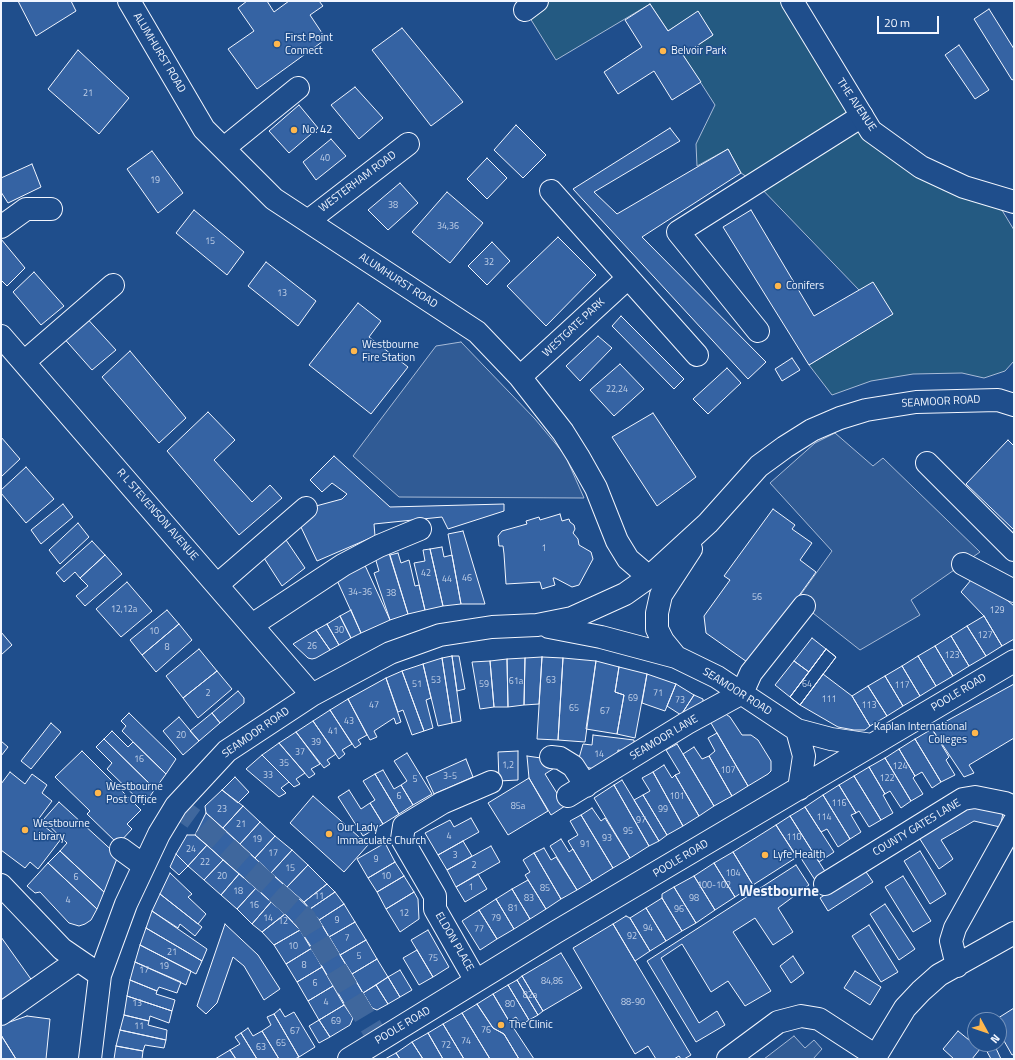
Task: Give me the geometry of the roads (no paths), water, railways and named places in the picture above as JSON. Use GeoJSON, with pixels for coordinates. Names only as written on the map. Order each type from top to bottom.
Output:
{"type":"FeatureCollection","features":[{"type":"Feature","properties":{"kind":"street","name":"ALUMHURST ROAD"},"geometry":{"type":"LineString","coordinates":[[129,1],[204,129],[274,199],[477,332],[520,378],[563,432],[578,456],[596,488],[617,541],[628,559],[648,577]]}},
{"type":"Feature","properties":{"kind":"street","name":"THE AVENUE"},"geometry":{"type":"LineString","coordinates":[[792,1],[871,131],[921,167],[964,187],[1004,199],[1014,213]]}},
{"type":"Feature","properties":{"kind":"street"},"geometry":{"type":"LineString","coordinates":[[224,148],[298,88]]}},
{"type":"Feature","properties":{"kind":"street"},"geometry":{"type":"LineString","coordinates":[[758,332],[678,232],[862,116]]}},
{"type":"Feature","properties":{"kind":"street","name":"WESTERHAM ROAD"},"geometry":{"type":"LineString","coordinates":[[308,221],[408,144]]}},
{"type":"Feature","properties":{"kind":"street"},"geometry":{"type":"LineString","coordinates":[[552,191],[697,355]]}},
{"type":"Feature","properties":{"kind":"street"},"geometry":{"type":"LineString","coordinates":[[1,227],[26,209],[51,208]]}},
{"type":"Feature","properties":{"kind":"street","name":"WESTGATE PARK"},"geometry":{"type":"LineString","coordinates":[[520,378],[628,278]]}},
{"type":"Feature","properties":{"kind":"street"},"geometry":{"type":"LineString","coordinates":[[24,362],[112,286]]}},
{"type":"Feature","properties":{"kind":"street","name":"R L STEVENSON AVENUE"},"geometry":{"type":"LineString","coordinates":[[1,336],[312,695]]}},
{"type":"Feature","properties":{"kind":"street","name":"SEAMOOR ROAD"},"geometry":{"type":"LineString","coordinates":[[90,1059],[100,975],[126,904],[143,865],[176,806],[206,772],[227,752],[312,695],[390,653],[440,636],[492,627],[537,625],[572,618],[625,594],[648,577],[708,523],[759,466],[803,435],[840,418],[872,409],[916,402],[1009,398]]}},
{"type":"Feature","properties":{"kind":"street"},"geometry":{"type":"LineString","coordinates":[[927,463],[1014,550]]}},
{"type":"Feature","properties":{"kind":"street"},"geometry":{"type":"LineString","coordinates":[[217,585],[306,508]]}},
{"type":"Feature","properties":{"kind":"street","name":"SEAMOOR ROAD"},"geometry":{"type":"LineString","coordinates":[[676,657],[663,642],[657,629],[657,613],[661,595],[708,523]]}},
{"type":"Feature","properties":{"kind":"street"},"geometry":{"type":"LineString","coordinates":[[252,625],[343,565],[379,546],[420,529]]}},
{"type":"Feature","properties":{"kind":"street"},"geometry":{"type":"LineString","coordinates":[[962,564],[1014,591]]}},
{"type":"Feature","properties":{"kind":"street"},"geometry":{"type":"LineString","coordinates":[[742,693],[750,673],[804,606]]}},
{"type":"Feature","properties":{"kind":"street","name":"SEAMOOR ROAD"},"geometry":{"type":"LineString","coordinates":[[537,625],[600,637],[676,657],[717,677],[797,730],[831,739],[872,745]]}},
{"type":"Feature","properties":{"kind":"street","name":"POOLE ROAD"},"geometry":{"type":"LineString","coordinates":[[349,1059],[476,981],[1014,661]]}},
{"type":"Feature","properties":{"kind":"street","name":"SEAMOOR LANE"},"geometry":{"type":"LineString","coordinates":[[551,757],[560,758],[573,766],[577,791],[686,723],[742,693]]}},
{"type":"Feature","properties":{"kind":"street"},"geometry":{"type":"LineString","coordinates":[[797,730],[804,756],[799,789]]}},
{"type":"Feature","properties":{"kind":"street","name":"ELDON PLACE"},"geometry":{"type":"LineString","coordinates":[[476,981],[435,909],[435,896],[402,839],[404,826],[442,803],[491,782]]}},
{"type":"Feature","properties":{"kind":"street","name":"COUNTY GATES LANE"},"geometry":{"type":"LineString","coordinates":[[825,884],[963,799],[975,797],[1004,803],[1014,807]]}},
{"type":"Feature","properties":{"kind":"street"},"geometry":{"type":"LineString","coordinates":[[957,966],[951,941],[955,928],[1014,822]]}},
{"type":"Feature","properties":{"kind":"street"},"geometry":{"type":"LineString","coordinates":[[121,849],[143,865]]}},
{"type":"Feature","properties":{"kind":"street"},"geometry":{"type":"LineString","coordinates":[[6,896],[62,949],[100,975]]}},
{"type":"Feature","properties":{"kind":"street"},"geometry":{"type":"LineString","coordinates":[[728,1059],[778,1022],[801,1016],[819,1019],[875,1058],[905,1008],[921,991],[939,975],[1014,933]]}},
{"type":"Feature","properties":{"kind":"street"},"geometry":{"type":"LineString","coordinates":[[1,1014],[78,960]]}},
{"type":"Feature","properties":{"kind":"tunnel"},"geometry":{"type":"LineString","coordinates":[[176,806],[201,824],[305,918],[379,1040]]}},
{"type":"Feature","properties":{"kind":"place","name":"First Point Connect"},"geometry":{"type":"Point","coordinates":[277,44]}},
{"type":"Feature","properties":{"kind":"place","name":"Belvoir Park"},"geometry":{"type":"Point","coordinates":[663,51]}},
{"type":"Feature","properties":{"kind":"place","name":"No. 42"},"geometry":{"type":"Point","coordinates":[294,130]}},
{"type":"Feature","properties":{"kind":"place","name":"Conifers"},"geometry":{"type":"Point","coordinates":[778,286]}},
{"type":"Feature","properties":{"kind":"place","name":"Westbourne Fire Station"},"geometry":{"type":"Point","coordinates":[354,351]}},
{"type":"Feature","properties":{"kind":"place","name":"Kaplan International Colleges"},"geometry":{"type":"Point","coordinates":[975,733]}},
{"type":"Feature","properties":{"kind":"place","name":"Westbourne Post Office"},"geometry":{"type":"Point","coordinates":[98,793]}},
{"type":"Feature","properties":{"kind":"place","name":"Westbourne Library"},"geometry":{"type":"Point","coordinates":[25,830]}},
{"type":"Feature","properties":{"kind":"place","name":"Our Lady Immaculate Church"},"geometry":{"type":"Point","coordinates":[329,834]}},
{"type":"Feature","properties":{"kind":"place","name":"Lyfe Health"},"geometry":{"type":"Point","coordinates":[765,855]}},
{"type":"Feature","properties":{"kind":"place","name":"The Clinic"},"geometry":{"type":"Point","coordinates":[501,1025]}},
{"type":"Feature","properties":{"kind":"district","name":"Westbourne"},"geometry":{"type":"Point","coordinates":[779,892]}}]}
